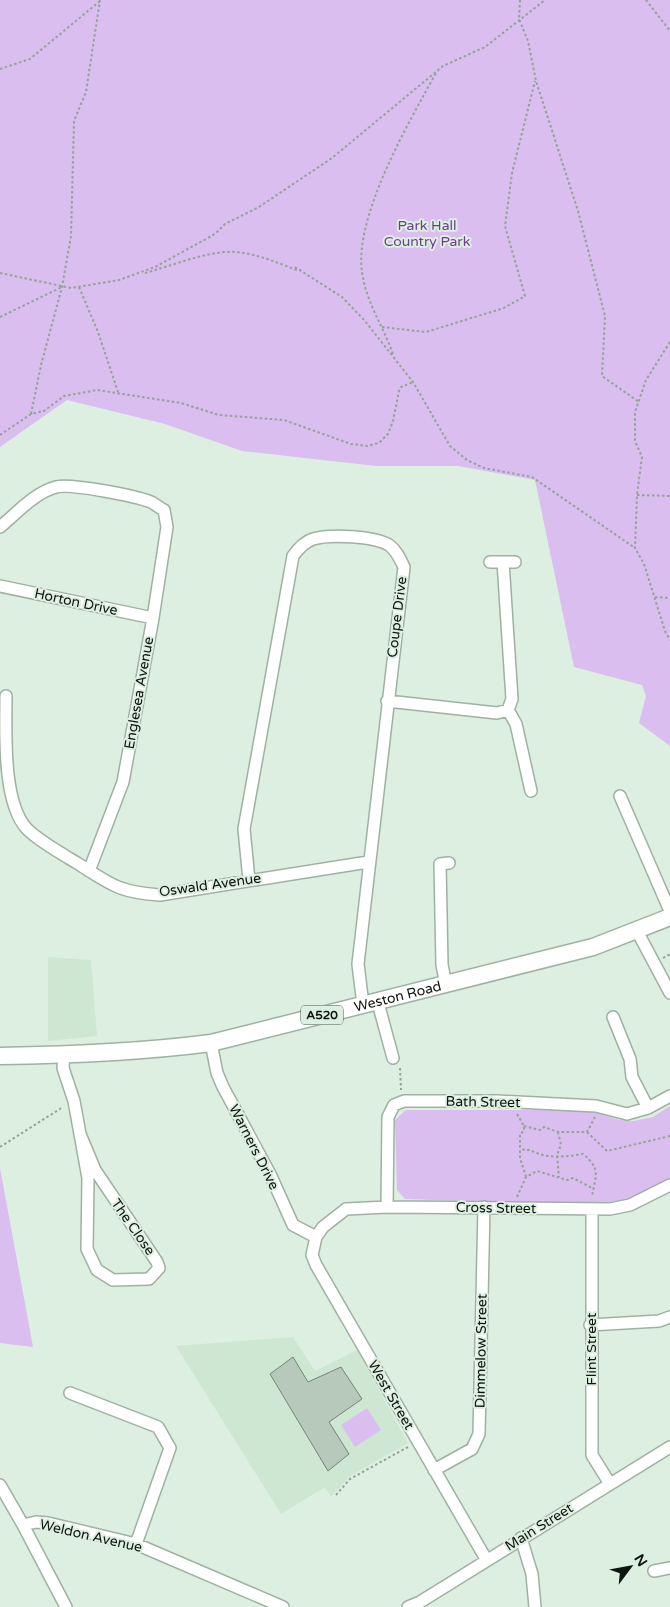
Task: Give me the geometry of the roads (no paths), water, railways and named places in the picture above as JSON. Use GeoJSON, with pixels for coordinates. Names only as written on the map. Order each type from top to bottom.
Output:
{"type":"FeatureCollection","features":[{"type":"Feature","properties":{"kind":"highway","name":"Weston Road"},"geometry":{"type":"LineString","coordinates":[[0,1056],[64,1055],[170,1048],[211,1043],[593,947],[670,917]]}},
{"type":"Feature","properties":{"kind":"street","name":"Englesea Avenue"},"geometry":{"type":"LineString","coordinates":[[0,527],[41,493],[57,487],[68,486],[133,497],[150,502],[164,510],[166,527],[153,618],[123,782],[89,871]]}},
{"type":"Feature","properties":{"kind":"street","name":"Coupe Drive"},"geometry":{"type":"LineString","coordinates":[[249,880],[244,829],[293,556],[299,547],[312,539],[330,536],[378,540],[390,546],[398,554],[404,567],[368,862],[358,964],[370,1004],[393,1058]]}},
{"type":"Feature","properties":{"kind":"street"},"geometry":{"type":"LineString","coordinates":[[490,562],[516,562]]}},
{"type":"Feature","properties":{"kind":"street"},"geometry":{"type":"LineString","coordinates":[[503,562],[512,698],[508,710],[516,724],[533,792]]}},
{"type":"Feature","properties":{"kind":"street","name":"Horton Drive"},"geometry":{"type":"LineString","coordinates":[[0,586],[153,618]]}},
{"type":"Feature","properties":{"kind":"street","name":"Oswald Avenue"},"geometry":{"type":"LineString","coordinates":[[6,696],[8,776],[20,816],[27,829],[114,887],[132,893],[160,894],[368,862]]}},
{"type":"Feature","properties":{"kind":"street"},"geometry":{"type":"LineString","coordinates":[[387,701],[497,713],[508,710]]}},
{"type":"Feature","properties":{"kind":"street"},"geometry":{"type":"LineString","coordinates":[[620,796],[670,910]]}},
{"type":"Feature","properties":{"kind":"street"},"geometry":{"type":"LineString","coordinates":[[446,984],[442,965],[440,864],[449,863]]}},
{"type":"Feature","properties":{"kind":"street"},"geometry":{"type":"LineString","coordinates":[[637,931],[670,993]]}},
{"type":"Feature","properties":{"kind":"street"},"geometry":{"type":"LineString","coordinates":[[613,1017],[630,1059],[632,1077],[648,1108]]}},
{"type":"Feature","properties":{"kind":"street","name":"Warners Drive"},"geometry":{"type":"LineString","coordinates":[[211,1043],[217,1072],[223,1087],[270,1174],[293,1225],[316,1237]]}},
{"type":"Feature","properties":{"kind":"street","name":"The Close"},"geometry":{"type":"LineString","coordinates":[[64,1055],[63,1068],[74,1101],[80,1134],[88,1178],[87,1249],[97,1270],[113,1280],[149,1279],[159,1268],[158,1262],[95,1170],[80,1134]]}},
{"type":"Feature","properties":{"kind":"street","name":"Bath Street"},"geometry":{"type":"LineString","coordinates":[[387,1206],[388,1116],[394,1105],[404,1101],[516,1102],[596,1106],[627,1114],[648,1108],[670,1096]]}},
{"type":"Feature","properties":{"kind":"street","name":"Cross Street"},"geometry":{"type":"LineString","coordinates":[[316,1237],[323,1227],[346,1209],[387,1206],[592,1210],[630,1205],[670,1185]]}},
{"type":"Feature","properties":{"kind":"street","name":"Dimmelow Street"},"geometry":{"type":"LineString","coordinates":[[434,1470],[472,1449],[479,1434],[484,1208]]}},
{"type":"Feature","properties":{"kind":"street","name":"Flint Street"},"geometry":{"type":"LineString","coordinates":[[592,1210],[590,1325],[592,1455],[610,1484]]}},
{"type":"Feature","properties":{"kind":"street","name":"West Street"},"geometry":{"type":"LineString","coordinates":[[316,1237],[312,1255],[316,1266],[486,1559]]}},
{"type":"Feature","properties":{"kind":"street"},"geometry":{"type":"LineString","coordinates":[[590,1325],[659,1322],[670,1317]]}},
{"type":"Feature","properties":{"kind":"street"},"geometry":{"type":"LineString","coordinates":[[70,1392],[158,1427],[170,1448],[136,1544]]}},
{"type":"Feature","properties":{"kind":"street","name":"Main Street"},"geometry":{"type":"LineString","coordinates":[[408,1607],[420,1602],[486,1559],[670,1447]]}},
{"type":"Feature","properties":{"kind":"street","name":"Weldon Avenue"},"geometry":{"type":"LineString","coordinates":[[0,1485],[23,1525],[48,1523],[136,1544],[283,1607]]}},
{"type":"Feature","properties":{"kind":"street"},"geometry":{"type":"LineString","coordinates":[[23,1525],[66,1607]]}},
{"type":"Feature","properties":{"kind":"street"},"geometry":{"type":"LineString","coordinates":[[521,1538],[532,1574],[535,1607]]}},
{"type":"Feature","properties":{"kind":"street"},"geometry":{"type":"LineString","coordinates":[[654,1571],[670,1568]]}},
{"type":"Feature","properties":{"kind":"park label","name":"Park Hall Country Park"},"geometry":{"type":"Point","coordinates":[427,234]}}]}
